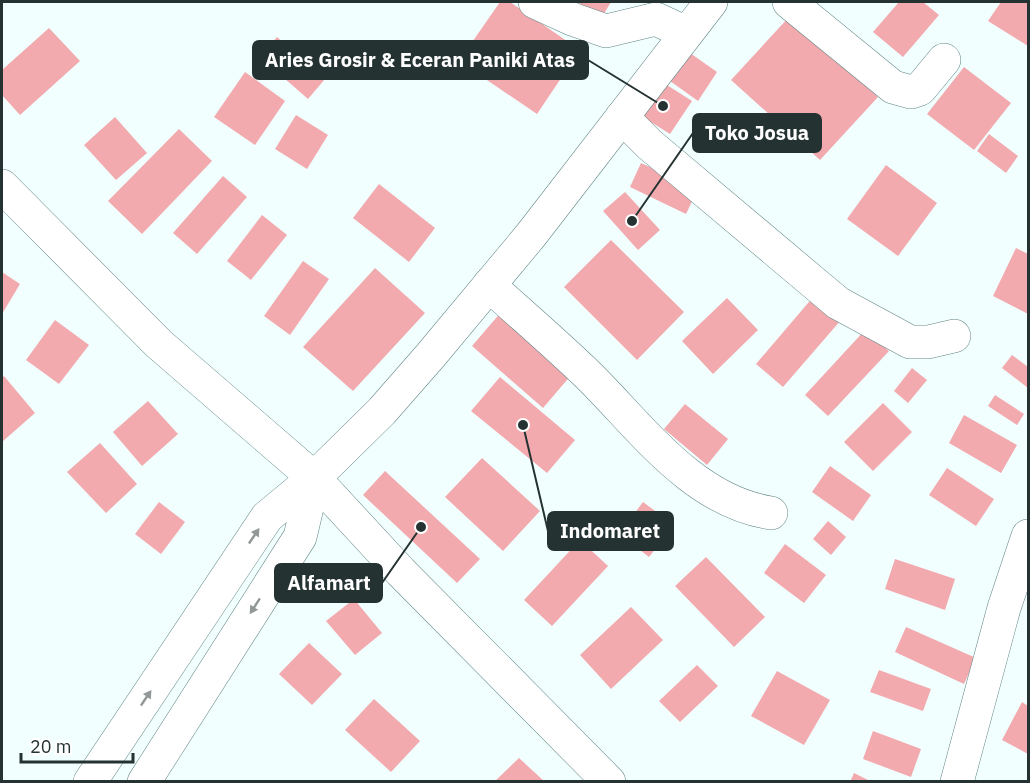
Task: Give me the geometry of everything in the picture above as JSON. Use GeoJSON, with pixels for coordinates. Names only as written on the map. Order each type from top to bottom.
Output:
{"type":"FeatureCollection","features":[{"type":"Feature","properties":{"kind":"street"},"geometry":{"type":"LineString","coordinates":[[535,2],[572,20],[606,30],[656,19],[686,33]]}},
{"type":"Feature","properties":{"kind":"street"},"geometry":{"type":"LineString","coordinates":[[90,782],[267,516],[314,478],[382,411],[489,285],[711,2]]}},
{"type":"Feature","properties":{"kind":"street"},"geometry":{"type":"LineString","coordinates":[[789,2],[885,81],[902,91],[920,89],[944,60]]}},
{"type":"Feature","properties":{"kind":"street"},"geometry":{"type":"LineString","coordinates":[[622,117],[649,144],[838,303],[910,342],[928,342],[954,336]]}},
{"type":"Feature","properties":{"kind":"street"},"geometry":{"type":"LineString","coordinates":[[2,186],[159,344],[314,478],[401,572],[609,782]]}},
{"type":"Feature","properties":{"kind":"street"},"geometry":{"type":"LineString","coordinates":[[489,285],[567,354],[694,480],[749,509],[771,513]]}},
{"type":"Feature","properties":{"kind":"street"},"geometry":{"type":"LineString","coordinates":[[144,782],[300,537],[314,478]]}},
{"type":"Feature","properties":{"kind":"street"},"geometry":{"type":"LineString","coordinates":[[957,782],[1004,609],[1029,536]]}},
{"type":"Feature","properties":{"kind":"building"},"geometry":{"type":"Polygon","coordinates":[[[500,2],[510,2],[580,50],[537,114],[459,61],[500,2]]]}},
{"type":"Feature","properties":{"kind":"building"},"geometry":{"type":"Polygon","coordinates":[[[577,2],[611,2],[602,17],[577,2]]]}},
{"type":"Feature","properties":{"kind":"building"},"geometry":{"type":"Polygon","coordinates":[[[899,2],[923,2],[939,15],[903,57],[873,32],[899,2]]]}},
{"type":"Feature","properties":{"kind":"building"},"geometry":{"type":"Polygon","coordinates":[[[1001,2],[1028,2],[1028,46],[988,21],[1001,2]]]}},
{"type":"Feature","properties":{"kind":"building"},"geometry":{"type":"Polygon","coordinates":[[[789,17],[878,97],[820,160],[731,80],[789,17]]]}},
{"type":"Feature","properties":{"kind":"building"},"geometry":{"type":"Polygon","coordinates":[[[49,28],[80,61],[20,115],[2,95],[2,70],[49,28]]]}},
{"type":"Feature","properties":{"kind":"building"},"geometry":{"type":"Polygon","coordinates":[[[277,37],[325,79],[308,99],[260,57],[277,37]]]}},
{"type":"Feature","properties":{"kind":"building"},"geometry":{"type":"Polygon","coordinates":[[[690,53],[717,72],[698,101],[670,81],[690,53]]]}},
{"type":"Feature","properties":{"kind":"building"},"geometry":{"type":"Polygon","coordinates":[[[964,67],[1011,103],[974,150],[927,114],[964,67]]]}},
{"type":"Feature","properties":{"kind":"building"},"geometry":{"type":"Polygon","coordinates":[[[245,72],[285,101],[255,145],[214,117],[245,72]]]}},
{"type":"Feature","properties":{"kind":"building"},"geometry":{"type":"Polygon","coordinates":[[[656,78],[692,101],[670,134],[635,112],[656,78]]]}},
{"type":"Feature","properties":{"kind":"building"},"geometry":{"type":"Polygon","coordinates":[[[296,115],[328,135],[307,169],[275,149],[296,115]]]}},
{"type":"Feature","properties":{"kind":"building"},"geometry":{"type":"Polygon","coordinates":[[[115,117],[147,153],[116,180],[84,145],[115,117]]]}},
{"type":"Feature","properties":{"kind":"building"},"geometry":{"type":"Polygon","coordinates":[[[179,129],[212,161],[142,234],[108,201],[179,129]]]}},
{"type":"Feature","properties":{"kind":"building"},"geometry":{"type":"Polygon","coordinates":[[[989,134],[1018,156],[1006,173],[977,151],[989,134]]]}},
{"type":"Feature","properties":{"kind":"building"},"geometry":{"type":"Polygon","coordinates":[[[641,163],[698,189],[686,214],[630,187],[641,163]]]}},
{"type":"Feature","properties":{"kind":"building"},"geometry":{"type":"Polygon","coordinates":[[[886,165],[937,203],[898,256],[847,219],[886,165]]]}},
{"type":"Feature","properties":{"kind":"building"},"geometry":{"type":"Polygon","coordinates":[[[223,176],[247,197],[197,254],[173,233],[223,176]]]}},
{"type":"Feature","properties":{"kind":"building"},"geometry":{"type":"Polygon","coordinates":[[[379,184],[435,228],[409,262],[353,218],[379,184]]]}},
{"type":"Feature","properties":{"kind":"building"},"geometry":{"type":"Polygon","coordinates":[[[625,192],[660,230],[638,250],[603,211],[625,192]]]}},
{"type":"Feature","properties":{"kind":"building"},"geometry":{"type":"Polygon","coordinates":[[[262,215],[287,235],[251,280],[227,261],[262,215]]]}},
{"type":"Feature","properties":{"kind":"building"},"geometry":{"type":"Polygon","coordinates":[[[611,240],[684,312],[637,360],[564,287],[611,240]]]}},
{"type":"Feature","properties":{"kind":"building"},"geometry":{"type":"Polygon","coordinates":[[[1016,248],[1028,254],[1028,314],[993,296],[1016,248]]]}},
{"type":"Feature","properties":{"kind":"building"},"geometry":{"type":"Polygon","coordinates":[[[303,261],[329,279],[290,335],[264,316],[303,261]]]}},
{"type":"Feature","properties":{"kind":"building"},"geometry":{"type":"Polygon","coordinates":[[[375,268],[425,313],[353,391],[303,347],[375,268]]]}},
{"type":"Feature","properties":{"kind":"building"},"geometry":{"type":"Polygon","coordinates":[[[2,272],[20,284],[2,314],[2,272]]]}},
{"type":"Feature","properties":{"kind":"building"},"geometry":{"type":"Polygon","coordinates":[[[814,296],[841,320],[783,387],[756,364],[814,296]]]}},
{"type":"Feature","properties":{"kind":"building"},"geometry":{"type":"Polygon","coordinates":[[[727,298],[758,330],[713,374],[682,341],[727,298]]]}},
{"type":"Feature","properties":{"kind":"building"},"geometry":{"type":"Polygon","coordinates":[[[502,311],[573,373],[543,408],[472,346],[502,311]]]}},
{"type":"Feature","properties":{"kind":"building"},"geometry":{"type":"Polygon","coordinates":[[[55,320],[89,345],[59,384],[26,360],[55,320]]]}},
{"type":"Feature","properties":{"kind":"building"},"geometry":{"type":"Polygon","coordinates":[[[865,330],[889,351],[828,416],[805,395],[865,330]]]}},
{"type":"Feature","properties":{"kind":"building"},"geometry":{"type":"Polygon","coordinates":[[[1012,355],[1028,367],[1028,388],[1002,368],[1012,355]]]}},
{"type":"Feature","properties":{"kind":"building"},"geometry":{"type":"Polygon","coordinates":[[[912,368],[927,380],[908,403],[894,391],[912,368]]]}},
{"type":"Feature","properties":{"kind":"building"},"geometry":{"type":"Polygon","coordinates":[[[4,376],[35,413],[2,442],[2,378],[4,376]]]}},
{"type":"Feature","properties":{"kind":"building"},"geometry":{"type":"Polygon","coordinates":[[[500,377],[575,440],[547,473],[471,411],[500,377]]]}},
{"type":"Feature","properties":{"kind":"building"},"geometry":{"type":"Polygon","coordinates":[[[995,395],[1024,414],[1017,425],[988,406],[995,395]]]}},
{"type":"Feature","properties":{"kind":"building"},"geometry":{"type":"Polygon","coordinates":[[[148,401],[178,434],[142,466],[113,432],[148,401]]]}},
{"type":"Feature","properties":{"kind":"building"},"geometry":{"type":"Polygon","coordinates":[[[883,403],[912,432],[873,471],[844,442],[883,403]]]}},
{"type":"Feature","properties":{"kind":"building"},"geometry":{"type":"Polygon","coordinates":[[[685,404],[728,439],[707,465],[664,429],[685,404]]]}},
{"type":"Feature","properties":{"kind":"building"},"geometry":{"type":"Polygon","coordinates":[[[964,415],[1017,445],[1001,473],[949,443],[964,415]]]}},
{"type":"Feature","properties":{"kind":"building"},"geometry":{"type":"Polygon","coordinates":[[[100,443],[137,484],[106,513],[67,472],[100,443]]]}},
{"type":"Feature","properties":{"kind":"building"},"geometry":{"type":"Polygon","coordinates":[[[482,458],[540,511],[503,551],[445,497],[482,458]]]}},
{"type":"Feature","properties":{"kind":"building"},"geometry":{"type":"Polygon","coordinates":[[[830,466],[871,495],[853,521],[812,492],[830,466]]]}},
{"type":"Feature","properties":{"kind":"building"},"geometry":{"type":"Polygon","coordinates":[[[947,468],[994,499],[976,526],[929,495],[947,468]]]}},
{"type":"Feature","properties":{"kind":"building"},"geometry":{"type":"Polygon","coordinates":[[[385,471],[480,559],[457,583],[363,495],[385,471]]]}},
{"type":"Feature","properties":{"kind":"building"},"geometry":{"type":"Polygon","coordinates":[[[159,502],[185,522],[161,554],[135,534],[159,502]]]}},
{"type":"Feature","properties":{"kind":"building"},"geometry":{"type":"Polygon","coordinates":[[[643,502],[674,525],[649,557],[619,534],[643,502]]]}},
{"type":"Feature","properties":{"kind":"building"},"geometry":{"type":"Polygon","coordinates":[[[828,521],[846,537],[831,555],[813,539],[828,521]]]}},
{"type":"Feature","properties":{"kind":"building"},"geometry":{"type":"Polygon","coordinates":[[[580,540],[608,566],[552,626],[524,600],[580,540]]]}},
{"type":"Feature","properties":{"kind":"building"},"geometry":{"type":"Polygon","coordinates":[[[785,544],[826,575],[804,603],[764,573],[785,544]]]}},
{"type":"Feature","properties":{"kind":"building"},"geometry":{"type":"Polygon","coordinates":[[[706,557],[765,617],[734,647],[675,586],[706,557]]]}},
{"type":"Feature","properties":{"kind":"building"},"geometry":{"type":"Polygon","coordinates":[[[895,559],[955,579],[945,610],[885,589],[895,559]]]}},
{"type":"Feature","properties":{"kind":"building"},"geometry":{"type":"Polygon","coordinates":[[[354,599],[382,633],[355,655],[326,621],[354,599]]]}},
{"type":"Feature","properties":{"kind":"building"},"geometry":{"type":"Polygon","coordinates":[[[631,607],[663,640],[611,689],[580,655],[631,607]]]}},
{"type":"Feature","properties":{"kind":"building"},"geometry":{"type":"Polygon","coordinates":[[[906,627],[976,658],[964,684],[895,652],[906,627]]]}},
{"type":"Feature","properties":{"kind":"building"},"geometry":{"type":"Polygon","coordinates":[[[309,643],[342,674],[312,705],[279,674],[309,643]]]}},
{"type":"Feature","properties":{"kind":"building"},"geometry":{"type":"Polygon","coordinates":[[[697,665],[718,686],[680,722],[659,701],[697,665]]]}},
{"type":"Feature","properties":{"kind":"building"},"geometry":{"type":"Polygon","coordinates":[[[879,670],[931,689],[923,711],[870,692],[879,670]]]}},
{"type":"Feature","properties":{"kind":"building"},"geometry":{"type":"Polygon","coordinates":[[[777,671],[830,700],[804,745],[751,716],[777,671]]]}},
{"type":"Feature","properties":{"kind":"building"},"geometry":{"type":"Polygon","coordinates":[[[374,699],[420,741],[391,772],[345,730],[374,699]]]}},
{"type":"Feature","properties":{"kind":"building"},"geometry":{"type":"Polygon","coordinates":[[[1022,702],[1028,706],[1028,754],[1002,740],[1022,702]]]}},
{"type":"Feature","properties":{"kind":"building"},"geometry":{"type":"Polygon","coordinates":[[[873,731],[921,749],[911,777],[863,759],[873,731]]]}},
{"type":"Feature","properties":{"kind":"building"},"geometry":{"type":"Polygon","coordinates":[[[519,758],[545,782],[494,782],[519,758]]]}},
{"type":"Feature","properties":{"kind":"building"},"geometry":{"type":"Polygon","coordinates":[[[854,773],[872,782],[850,782],[854,773]]]}},
{"type":"Feature","properties":{"kind":"place","name":"Aries Grosir & Eceran Paniki Atas"},"geometry":{"type":"Point","coordinates":[663,106]}},
{"type":"Feature","properties":{"kind":"place","name":"Toko Josua"},"geometry":{"type":"Point","coordinates":[632,221]}},
{"type":"Feature","properties":{"kind":"place","name":"Indomaret"},"geometry":{"type":"Point","coordinates":[523,425]}},
{"type":"Feature","properties":{"kind":"place","name":"Alfamart"},"geometry":{"type":"Point","coordinates":[421,527]}}]}
